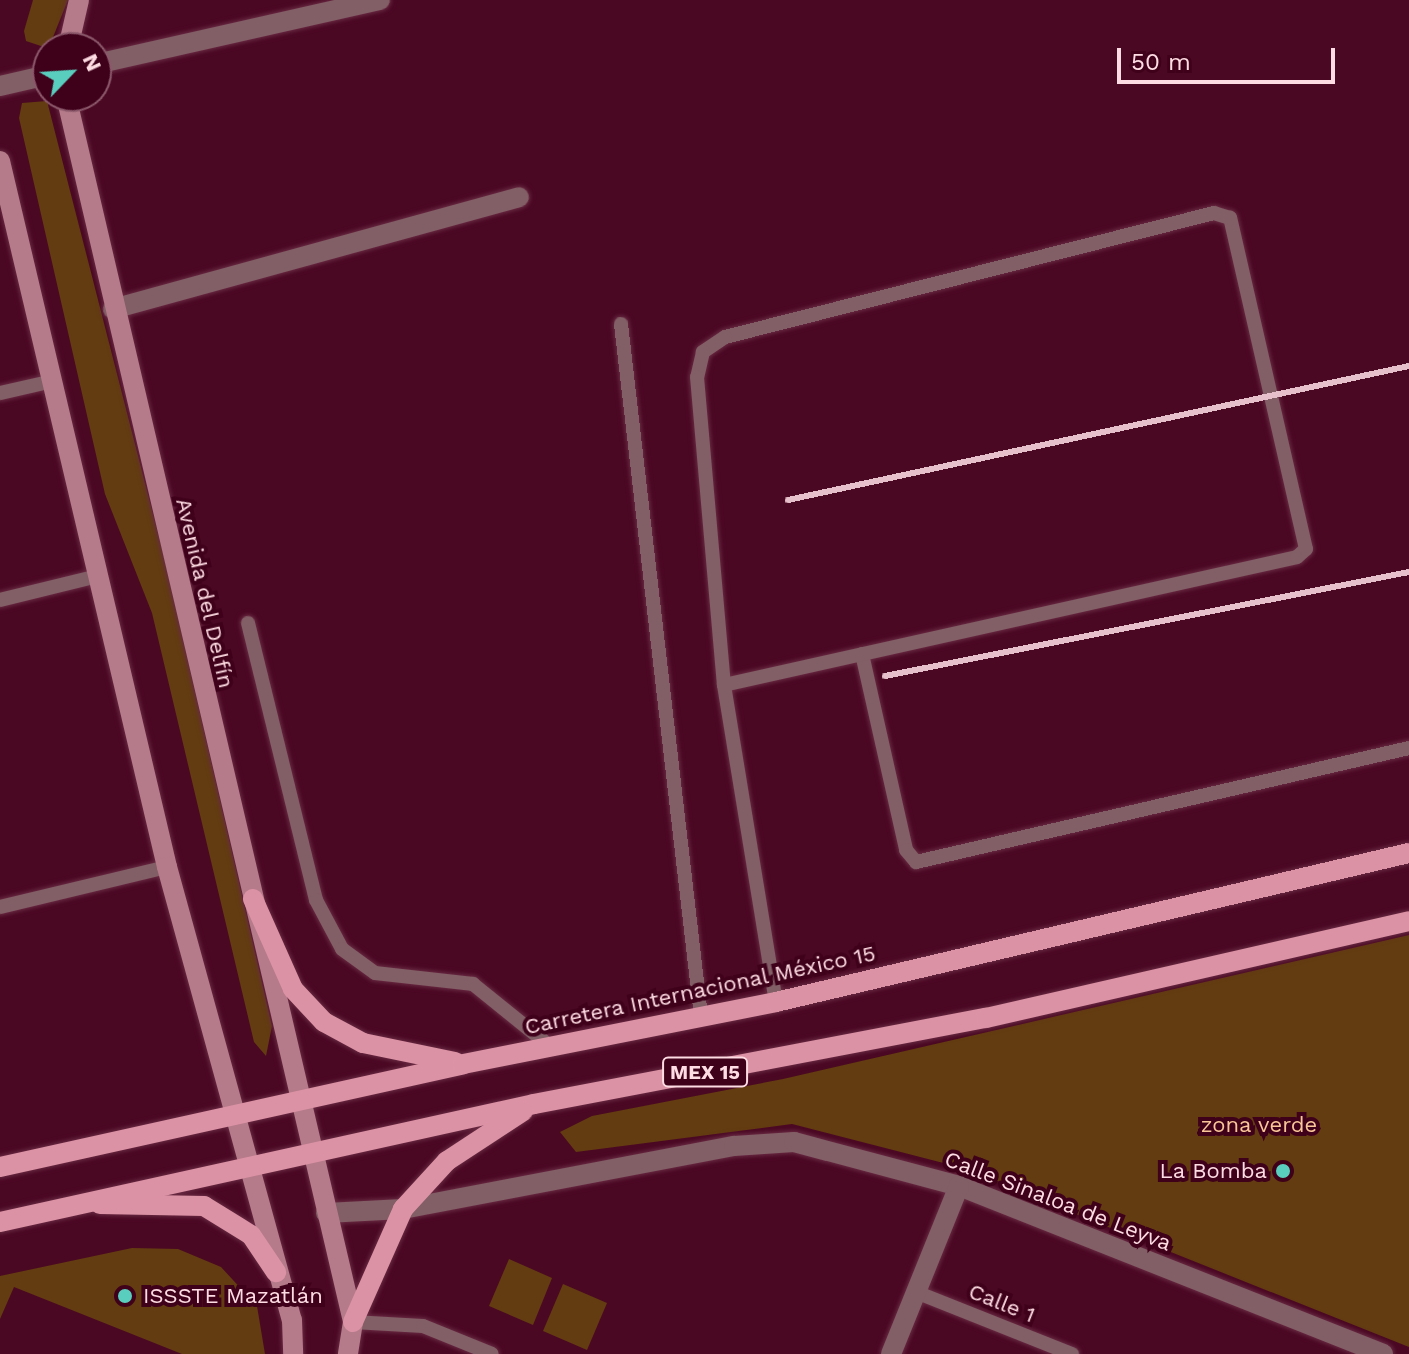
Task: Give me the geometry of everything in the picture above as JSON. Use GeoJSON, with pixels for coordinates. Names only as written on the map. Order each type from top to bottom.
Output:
{"type":"FeatureCollection","features":[{"type":"Feature","properties":{"kind":"main road","name":"Carretera Internacional México 15"},"geometry":{"type":"LineString","coordinates":[[0,1167],[463,1064],[776,1002],[1409,853]]}},
{"type":"Feature","properties":{"kind":"main road"},"geometry":{"type":"LineString","coordinates":[[253,899],[293,989],[324,1022],[363,1043],[463,1064]]}},
{"type":"Feature","properties":{"kind":"main road","name":"MEX 15"},"geometry":{"type":"LineString","coordinates":[[0,1222],[534,1104],[986,1018],[1409,921]]}},
{"type":"Feature","properties":{"kind":"main road"},"geometry":{"type":"LineString","coordinates":[[353,1322],[403,1209],[447,1161],[534,1104]]}},
{"type":"Feature","properties":{"kind":"main road"},"geometry":{"type":"LineString","coordinates":[[89,1201],[128,1208],[204,1206],[251,1235],[276,1272]]}},
{"type":"Feature","properties":{"kind":"street"},"geometry":{"type":"LineString","coordinates":[[72,32],[79,0]]}},
{"type":"Feature","properties":{"kind":"street"},"geometry":{"type":"LineString","coordinates":[[112,60],[380,0]]}},
{"type":"Feature","properties":{"kind":"street"},"geometry":{"type":"LineString","coordinates":[[0,86],[32,79]]}},
{"type":"Feature","properties":{"kind":"street","name":"Avenida del Delfín"},"geometry":{"type":"LineString","coordinates":[[70,112],[298,1101]]}},
{"type":"Feature","properties":{"kind":"street"},"geometry":{"type":"LineString","coordinates":[[0,161],[167,867],[233,1117],[292,1320],[293,1354]]}},
{"type":"Feature","properties":{"kind":"street"},"geometry":{"type":"LineString","coordinates":[[113,309],[519,197]]}},
{"type":"Feature","properties":{"kind":"street"},"geometry":{"type":"LineString","coordinates":[[298,1101],[353,1322],[348,1354]]}},
{"type":"Feature","properties":{"kind":"street","name":"Calle Sinaloa de Leyva"},"geometry":{"type":"LineString","coordinates":[[326,1213],[403,1209],[767,1143],[794,1142],[959,1186],[1383,1354]]}},
{"type":"Feature","properties":{"kind":"street"},"geometry":{"type":"LineString","coordinates":[[891,1354],[959,1186]]}},
{"type":"Feature","properties":{"kind":"lane"},"geometry":{"type":"LineString","coordinates":[[724,685],[1297,557],[1306,549],[1230,218],[1214,213],[786,321],[725,337],[703,352],[697,377],[724,685],[776,1002]]}},
{"type":"Feature","properties":{"kind":"lane"},"geometry":{"type":"LineString","coordinates":[[621,324],[701,1017]]}},
{"type":"Feature","properties":{"kind":"lane"},"geometry":{"type":"LineString","coordinates":[[0,393],[53,381]]}},
{"type":"Feature","properties":{"kind":"lane"},"geometry":{"type":"LineString","coordinates":[[0,600],[98,576]]}},
{"type":"Feature","properties":{"kind":"lane"},"geometry":{"type":"LineString","coordinates":[[248,623],[316,900],[342,949],[375,973],[473,984],[551,1047]]}},
{"type":"Feature","properties":{"kind":"lane"},"geometry":{"type":"LineString","coordinates":[[862,654],[906,850],[916,862],[1409,748]]}},
{"type":"Feature","properties":{"kind":"lane"},"geometry":{"type":"LineString","coordinates":[[0,907],[167,867]]}},
{"type":"Feature","properties":{"kind":"lane","name":"Calle 1"},"geometry":{"type":"LineString","coordinates":[[916,1292],[1072,1354]]}},
{"type":"Feature","properties":{"kind":"lane"},"geometry":{"type":"LineString","coordinates":[[353,1322],[423,1326],[492,1354]]}},
{"type":"Feature","properties":{"kind":"green space"},"geometry":{"type":"Polygon","coordinates":[[[33,0],[68,0],[55,32],[32,32],[32,43],[26,41],[24,31],[33,0]]]}},
{"type":"Feature","properties":{"kind":"green space"},"geometry":{"type":"Polygon","coordinates":[[[32,102],[32,112],[50,112],[164,557],[272,1026],[266,1056],[254,1042],[152,613],[105,494],[19,118],[22,103],[32,102]]]}},
{"type":"Feature","properties":{"kind":"green space","name":"zona verde"},"geometry":{"type":"Polygon","coordinates":[[[1409,935],[1409,1347],[955,1166],[792,1124],[576,1152],[560,1132],[592,1116],[783,1079],[1409,935]]]}},
{"type":"Feature","properties":{"kind":"green space","name":"ISSSTE Mazatlán"},"geometry":{"type":"Polygon","coordinates":[[[132,1248],[178,1249],[221,1267],[257,1306],[265,1354],[182,1354],[14,1287],[0,1319],[0,1276],[132,1248]]]}},
{"type":"Feature","properties":{"kind":"green space"},"geometry":{"type":"Polygon","coordinates":[[[509,1259],[552,1278],[533,1325],[489,1306],[509,1259]]]}},
{"type":"Feature","properties":{"kind":"green space"},"geometry":{"type":"Polygon","coordinates":[[[563,1284],[607,1303],[587,1350],[543,1331],[563,1284]]]}},
{"type":"Feature","properties":{"kind":"railway"},"geometry":{"type":"LineString","coordinates":[[788,500],[1409,366]]}},
{"type":"Feature","properties":{"kind":"railway"},"geometry":{"type":"LineString","coordinates":[[885,676],[1409,572]]}},
{"type":"Feature","properties":{"kind":"place","name":"La Bomba"},"geometry":{"type":"Point","coordinates":[1283,1171]}},
{"type":"Feature","properties":{"kind":"place","name":"ISSSTE Mazatlán"},"geometry":{"type":"Point","coordinates":[125,1296]}}]}
